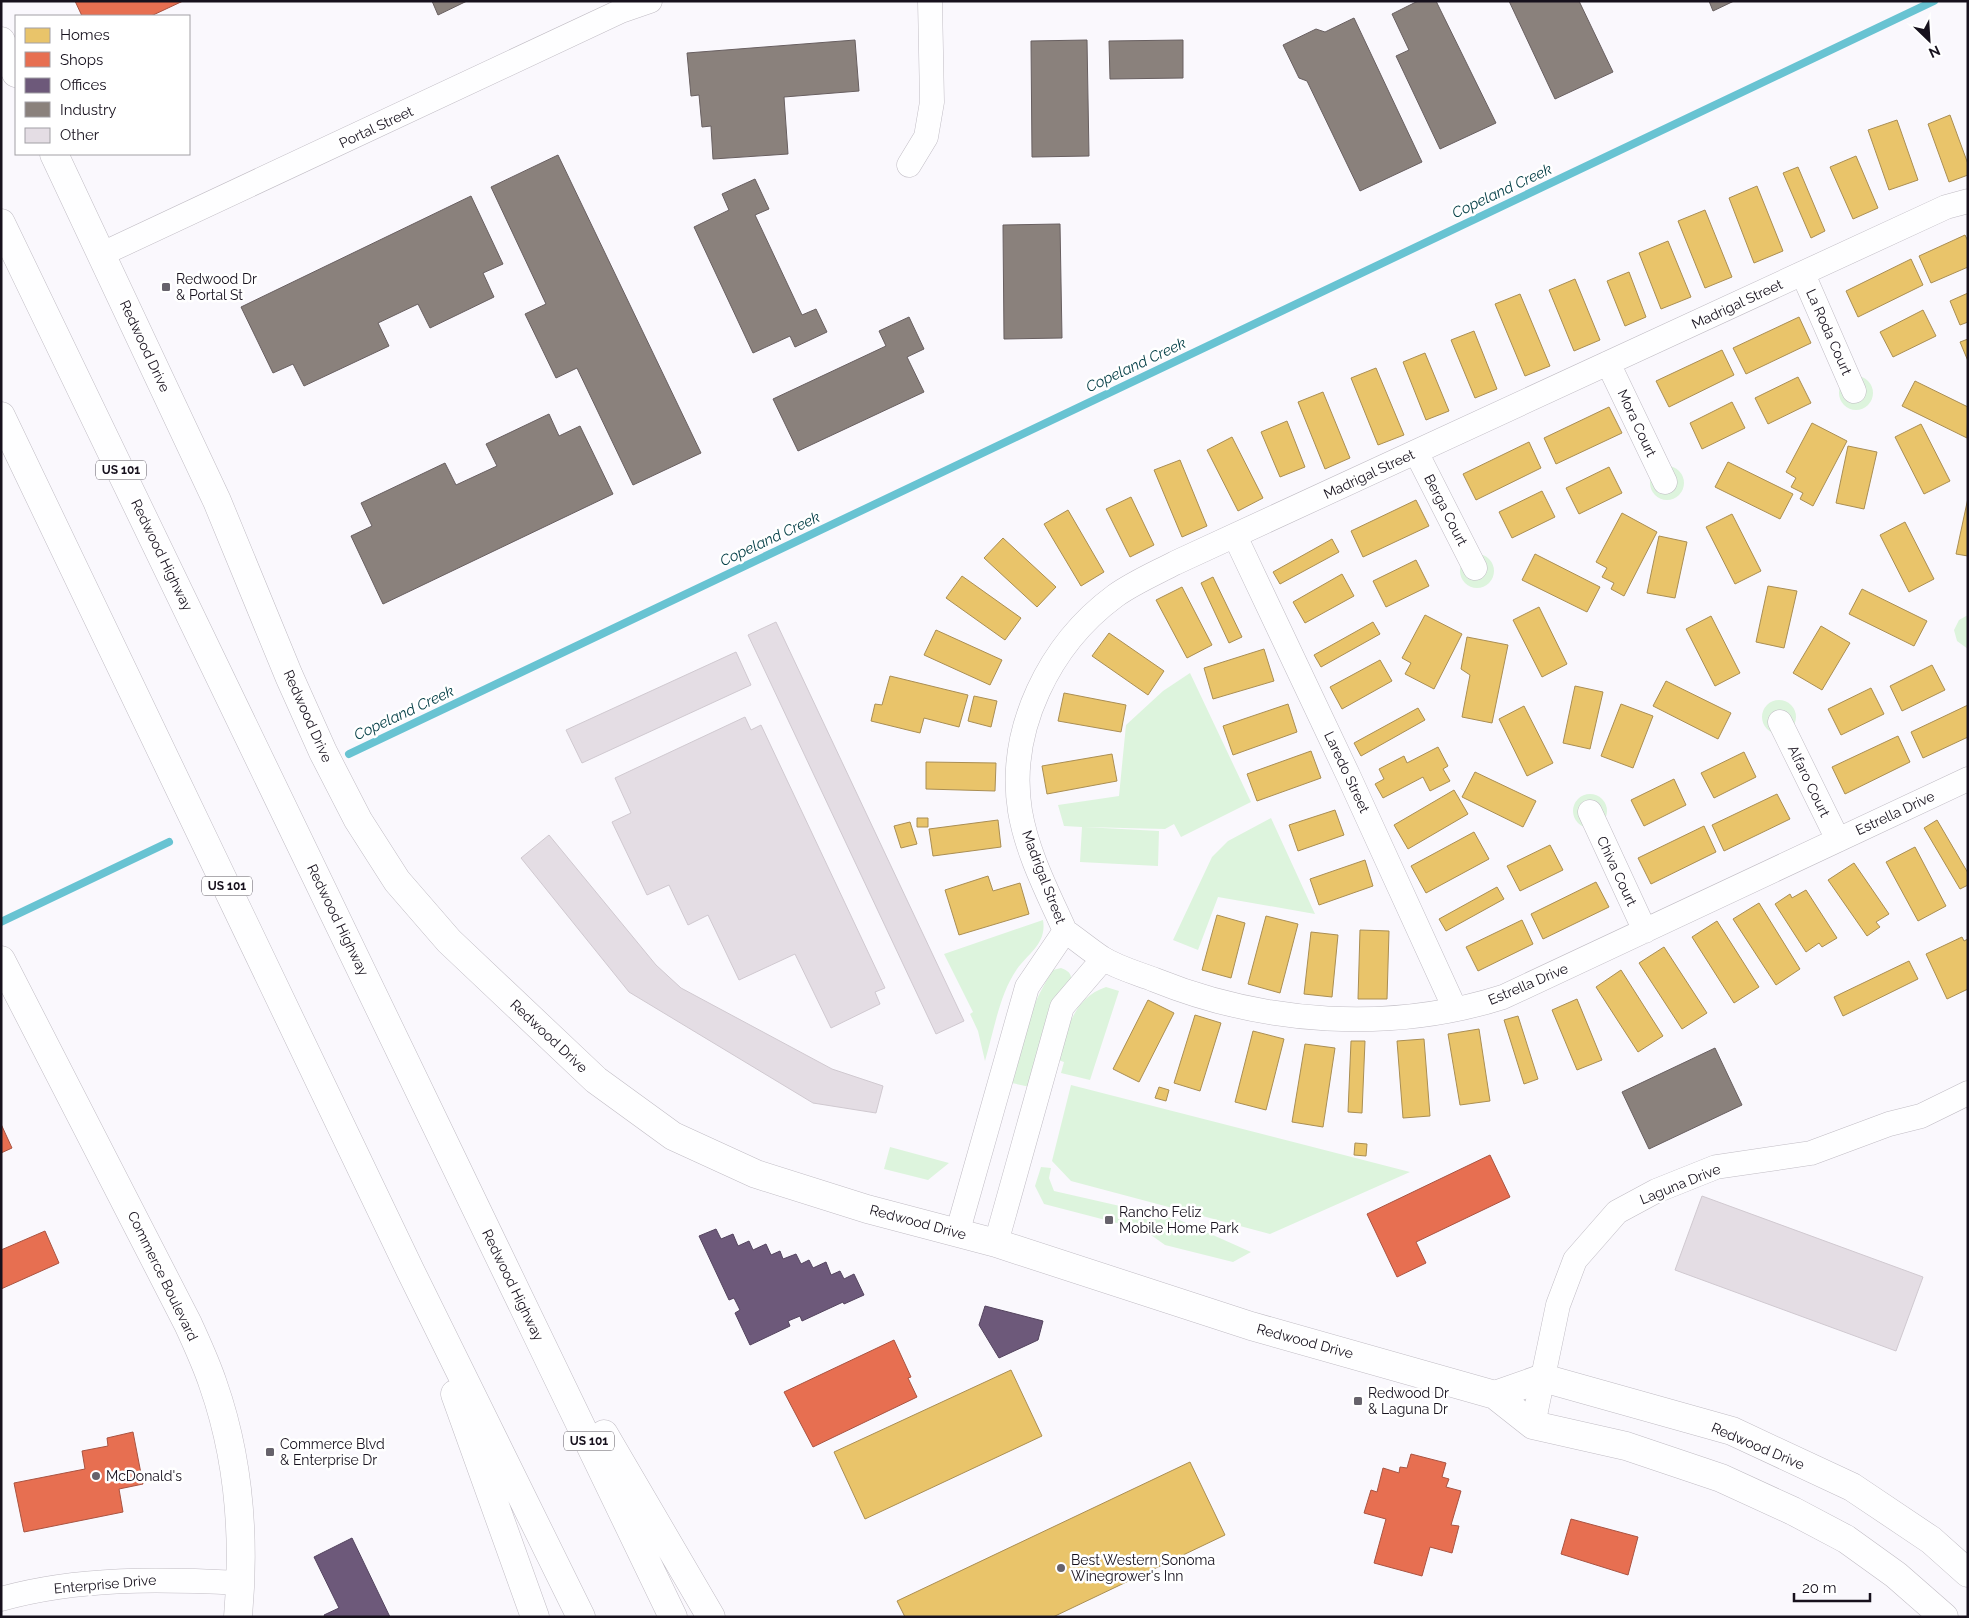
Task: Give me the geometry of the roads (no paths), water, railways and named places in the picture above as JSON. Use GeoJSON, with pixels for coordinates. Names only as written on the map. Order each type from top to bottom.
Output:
{"type":"FeatureCollection","features":[{"type":"Feature","properties":{"kind":"main road"},"geometry":{"type":"LineString","coordinates":[[1,41],[15,71]]}},
{"type":"Feature","properties":{"kind":"main road","name":"Redwood Drive"},"geometry":{"type":"LineString","coordinates":[[54,155],[217,501],[323,752],[350,805],[397,881],[449,941],[596,1080],[673,1136],[756,1174],[957,1234],[996,1243],[1251,1326],[1495,1395],[1533,1425],[1626,1446],[1721,1478],[1793,1511],[1860,1549],[1896,1574],[1944,1617]]}},
{"type":"Feature","properties":{"kind":"main road","name":"Redwood Highway"},"geometry":{"type":"LineString","coordinates":[[1,223],[673,1617]]}},
{"type":"Feature","properties":{"kind":"main road","name":"US 101"},"geometry":{"type":"LineString","coordinates":[[1,416],[410,1270],[582,1617]]}},
{"type":"Feature","properties":{"kind":"main road","name":"Commerce Boulevard"},"geometry":{"type":"LineString","coordinates":[[4,964],[188,1324],[213,1384],[227,1434],[237,1488],[242,1552],[238,1617]]}},
{"type":"Feature","properties":{"kind":"main road"},"geometry":{"type":"LineString","coordinates":[[504,1265],[711,1617]]}},
{"type":"Feature","properties":{"kind":"main road"},"geometry":{"type":"LineString","coordinates":[[410,1270],[535,1617]]}},
{"type":"Feature","properties":{"kind":"main road","name":"Redwood Drive"},"geometry":{"type":"LineString","coordinates":[[1543,1378],[1732,1431],[1852,1486],[1931,1540],[1968,1573]]}},
{"type":"Feature","properties":{"kind":"main road"},"geometry":{"type":"LineString","coordinates":[[1495,1395],[1543,1378]]}},
{"type":"Feature","properties":{"kind":"street","name":"Portal Street"},"geometry":{"type":"LineString","coordinates":[[102,254],[622,11],[650,1]]}},
{"type":"Feature","properties":{"kind":"street"},"geometry":{"type":"LineString","coordinates":[[909,165],[926,137],[932,102],[930,1]]}},
{"type":"Feature","properties":{"kind":"street","name":"Madrigal Street"},"geometry":{"type":"LineString","coordinates":[[1065,932],[1027,838],[1020,809],[1019,755],[1031,707],[1050,664],[1077,630],[1116,596],[1175,563],[1946,207],[1968,201]]}},
{"type":"Feature","properties":{"kind":"street","name":"La Roda Court"},"geometry":{"type":"LineString","coordinates":[[1803,274],[1854,390]]}},
{"type":"Feature","properties":{"kind":"street","name":"Mora Court"},"geometry":{"type":"LineString","coordinates":[[1608,363],[1665,482]]}},
{"type":"Feature","properties":{"kind":"street","name":"Berga Court"},"geometry":{"type":"LineString","coordinates":[[1416,452],[1475,568]]}},
{"type":"Feature","properties":{"kind":"street","name":"Laredo Street"},"geometry":{"type":"LineString","coordinates":[[1235,536],[1349,777],[1455,1009]]}},
{"type":"Feature","properties":{"kind":"street","name":"Alfaro Court"},"geometry":{"type":"LineString","coordinates":[[1780,722],[1838,840]]}},
{"type":"Feature","properties":{"kind":"street","name":"Estrella Drive"},"geometry":{"type":"LineString","coordinates":[[1065,932],[1104,959],[1200,996],[1291,1016],[1350,1020],[1410,1017],[1476,1006],[1503,997],[1968,779]]}},
{"type":"Feature","properties":{"kind":"street","name":"Chiva Court"},"geometry":{"type":"LineString","coordinates":[[1590,812],[1645,931]]}},
{"type":"Feature","properties":{"kind":"street"},"geometry":{"type":"LineString","coordinates":[[957,1234],[1026,987],[1065,932]]}},
{"type":"Feature","properties":{"kind":"street"},"geometry":{"type":"LineString","coordinates":[[996,1243],[1062,1006],[1104,959]]}},
{"type":"Feature","properties":{"kind":"street","name":"Laguna Drive"},"geometry":{"type":"LineString","coordinates":[[1533,1425],[1558,1306],[1575,1260],[1617,1212],[1656,1191],[1716,1167],[1811,1153],[1889,1124],[1921,1116],[1968,1093]]}},
{"type":"Feature","properties":{"kind":"street","name":"Enterprise Drive"},"geometry":{"type":"LineString","coordinates":[[1,1599],[33,1590],[148,1578],[241,1583]]}},
{"type":"Feature","properties":{"kind":"waterway","name":"Copeland Creek"},"geometry":{"type":"LineString","coordinates":[[349,754],[1934,1]]}},
{"type":"Feature","properties":{"kind":"waterway","name":"Copeland Creek"},"geometry":{"type":"LineString","coordinates":[[1,922],[169,842]]}},
{"type":"Feature","properties":{"kind":"place","name":"Redwood Dr & Portal St"},"geometry":{"type":"Point","coordinates":[166,287]}},
{"type":"Feature","properties":{"kind":"place","name":"Rancho Feliz Mobile Home Park"},"geometry":{"type":"Point","coordinates":[1109,1220]}},
{"type":"Feature","properties":{"kind":"place","name":"Redwood Dr & Laguna Dr"},"geometry":{"type":"Point","coordinates":[1358,1401]}},
{"type":"Feature","properties":{"kind":"place","name":"Commerce Blvd & Enterprise Dr"},"geometry":{"type":"Point","coordinates":[270,1452]}},
{"type":"Feature","properties":{"kind":"place","name":"McDonald's"},"geometry":{"type":"Point","coordinates":[96,1476]}},
{"type":"Feature","properties":{"kind":"place","name":"Best Western Sonoma Winegrower's Inn"},"geometry":{"type":"Point","coordinates":[1061,1568]}}]}
